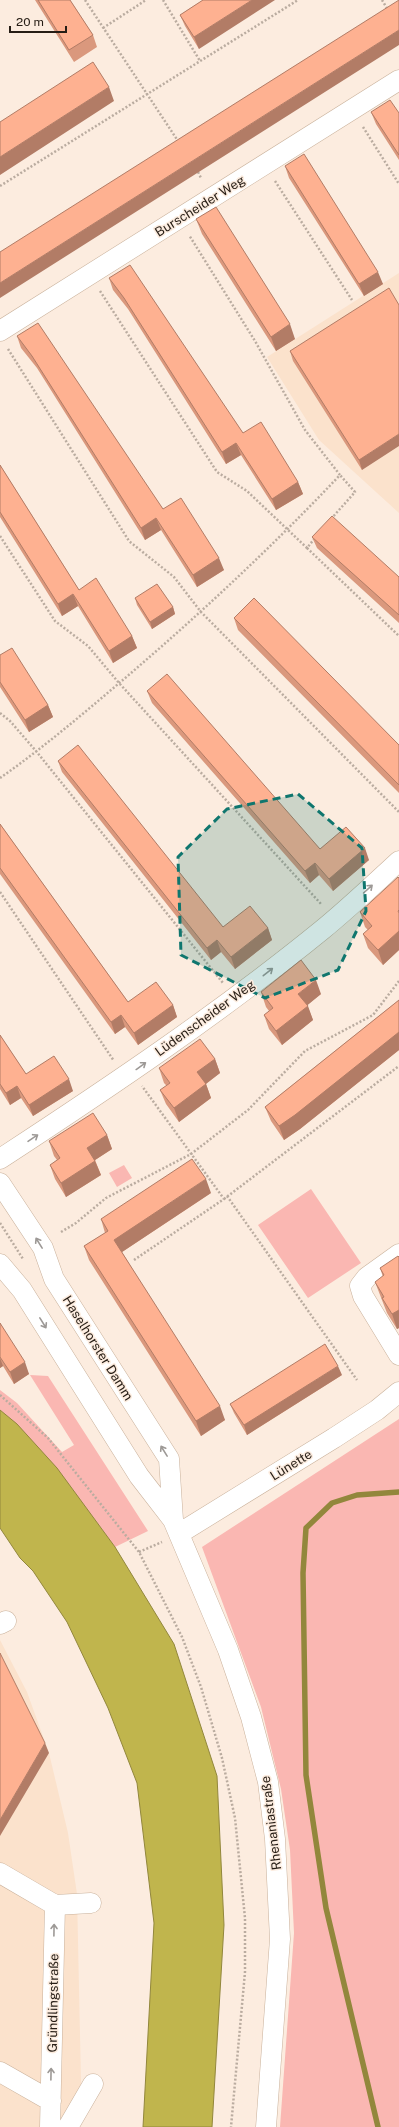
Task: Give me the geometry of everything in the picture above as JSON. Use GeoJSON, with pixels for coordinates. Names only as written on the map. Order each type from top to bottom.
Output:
{"type":"FeatureCollection","features":[{"type":"Feature","properties":{"kind":"street","name":"Burscheider Weg"},"geometry":{"type":"LineString","coordinates":[[0,331],[399,80]]}},
{"type":"Feature","properties":{"kind":"street","name":"Lüdenscheider Weg"},"geometry":{"type":"LineString","coordinates":[[0,1160],[129,1074],[235,997],[335,919],[399,861]]}},
{"type":"Feature","properties":{"kind":"street","name":"Haselhorster Damm"},"geometry":{"type":"LineString","coordinates":[[0,1183],[43,1248],[54,1279],[169,1459],[176,1527]]}},
{"type":"Feature","properties":{"kind":"street"},"geometry":{"type":"LineString","coordinates":[[399,1254],[367,1277],[360,1286],[363,1296],[399,1355]]}},
{"type":"Feature","properties":{"kind":"street"},"geometry":{"type":"LineString","coordinates":[[0,1264],[22,1290],[139,1476],[176,1527]]}},
{"type":"Feature","properties":{"kind":"street","name":"Lünette"},"geometry":{"type":"LineString","coordinates":[[176,1527],[334,1438],[376,1410],[399,1392]]}},
{"type":"Feature","properties":{"kind":"street","name":"Rhenaniastraße"},"geometry":{"type":"LineString","coordinates":[[176,1527],[228,1650],[251,1717],[268,1782],[275,1839],[280,1939],[266,2127]]}},
{"type":"Feature","properties":{"kind":"street"},"geometry":{"type":"LineString","coordinates":[[0,1873],[54,1905],[91,1903]]}},
{"type":"Feature","properties":{"kind":"street","name":"Gründlingstraße"},"geometry":{"type":"LineString","coordinates":[[50,2127],[54,1905]]}},
{"type":"Feature","properties":{"kind":"street"},"geometry":{"type":"LineString","coordinates":[[0,2072],[50,2101]]}},
{"type":"Feature","properties":{"kind":"street"},"geometry":{"type":"LineString","coordinates":[[68,2127],[93,2084]]}},
{"type":"Feature","properties":{"kind":"path"},"geometry":{"type":"LineString","coordinates":[[85,0],[146,95],[180,144]]}},
{"type":"Feature","properties":{"kind":"path"},"geometry":{"type":"LineString","coordinates":[[103,28],[146,0]]}},
{"type":"Feature","properties":{"kind":"path"},"geometry":{"type":"LineString","coordinates":[[163,0],[200,61]]}},
{"type":"Feature","properties":{"kind":"path"},"geometry":{"type":"LineString","coordinates":[[0,186],[298,0]]}},
{"type":"Feature","properties":{"kind":"path"},"geometry":{"type":"LineString","coordinates":[[382,0],[389,12]]}},
{"type":"Feature","properties":{"kind":"path"},"geometry":{"type":"LineString","coordinates":[[363,126],[399,184]]}},
{"type":"Feature","properties":{"kind":"path"},"geometry":{"type":"LineString","coordinates":[[198,172],[201,178]]}},
{"type":"Feature","properties":{"kind":"path"},"geometry":{"type":"LineString","coordinates":[[275,181],[352,300]]}},
{"type":"Feature","properties":{"kind":"path"},"geometry":{"type":"LineString","coordinates":[[189,235],[255,341],[306,430],[340,476],[354,492],[326,526]]}},
{"type":"Feature","properties":{"kind":"path"},"geometry":{"type":"LineString","coordinates":[[100,291],[217,472],[247,491],[399,636]]}},
{"type":"Feature","properties":{"kind":"path"},"geometry":{"type":"LineString","coordinates":[[8,349],[129,541],[174,577],[201,612],[399,812]]}},
{"type":"Feature","properties":{"kind":"path"},"geometry":{"type":"LineString","coordinates":[[0,778],[36,751],[119,683],[201,612],[288,531],[340,476]]}},
{"type":"Feature","properties":{"kind":"path"},"geometry":{"type":"LineString","coordinates":[[0,536],[55,621],[88,646],[119,683],[335,919]]}},
{"type":"Feature","properties":{"kind":"path"},"geometry":{"type":"LineString","coordinates":[[307,548],[317,537]]}},
{"type":"Feature","properties":{"kind":"path"},"geometry":{"type":"LineString","coordinates":[[0,713],[36,751],[235,997]]}},
{"type":"Feature","properties":{"kind":"path"},"geometry":{"type":"LineString","coordinates":[[0,892],[129,1074],[224,1199]]}},
{"type":"Feature","properties":{"kind":"path"},"geometry":{"type":"LineString","coordinates":[[61,1232],[76,1223],[106,1198],[191,1154],[248,1110],[305,1052],[372,1015],[399,981]]}},
{"type":"Feature","properties":{"kind":"path"},"geometry":{"type":"LineString","coordinates":[[134,1260],[224,1199],[399,1066]]}},
{"type":"Feature","properties":{"kind":"path"},"geometry":{"type":"LineString","coordinates":[[227,1196],[357,1380]]}},
{"type":"Feature","properties":{"kind":"path"},"geometry":{"type":"LineString","coordinates":[[0,1396],[48,1438],[139,1552],[182,1637],[201,1687],[222,1758],[235,1818],[245,1918],[245,1972],[231,2127]]}},
{"type":"Feature","properties":{"kind":"path"},"geometry":{"type":"LineString","coordinates":[[139,1552],[176,1527]]}},
{"type":"Feature","properties":{"kind":"highlighted area"},"geometry":{"type":"Polygon","coordinates":[[[298,794],[362,848],[366,911],[338,970],[265,998],[181,955],[178,857],[227,809],[298,794]]]}},
{"type":"Feature","properties":{"kind":"shaded area"},"geometry":{"type":"Polygon","coordinates":[[[399,273],[399,513],[319,440],[267,357],[399,273]]]}},
{"type":"Feature","properties":{"kind":"shaded area"},"geometry":{"type":"Polygon","coordinates":[[[124,1165],[132,1178],[117,1187],[109,1173],[124,1165]]]}},
{"type":"Feature","properties":{"kind":"shaded area"},"geometry":{"type":"Polygon","coordinates":[[[311,1189],[361,1263],[308,1298],[258,1225],[311,1189]]]}},
{"type":"Feature","properties":{"kind":"shaded area"},"geometry":{"type":"Polygon","coordinates":[[[30,1375],[48,1376],[148,1531],[115,1547],[47,1458],[17,1425],[0,1410],[0,1390],[17,1403],[62,1452],[74,1445],[30,1375]]]}},
{"type":"Feature","properties":{"kind":"shaded area"},"geometry":{"type":"Polygon","coordinates":[[[0,1410],[17,1424],[57,1468],[115,1547],[174,1644],[217,1776],[224,1925],[212,2127],[143,2127],[154,1923],[137,1783],[108,1708],[67,1622],[33,1571],[20,1558],[0,1528],[0,1410]]]}},
{"type":"Feature","properties":{"kind":"shaded area"},"geometry":{"type":"Polygon","coordinates":[[[399,1419],[399,2127],[280,2127],[294,1933],[290,1850],[281,1789],[261,1707],[202,1547],[399,1419]]]}},
{"type":"Feature","properties":{"kind":"shaded area"},"geometry":{"type":"Polygon","coordinates":[[[0,1640],[27,1692],[49,1753],[68,1833],[77,1894],[81,2081],[78,2127],[0,2127],[0,1640]]]}},
{"type":"Feature","properties":{"kind":"building"},"geometry":{"type":"Polygon","coordinates":[[[38,0],[70,0],[93,35],[69,50],[38,0]]]}},
{"type":"Feature","properties":{"kind":"building"},"geometry":{"type":"Polygon","coordinates":[[[203,0],[252,0],[194,37],[180,15],[203,0]]]}},
{"type":"Feature","properties":{"kind":"building"},"geometry":{"type":"Polygon","coordinates":[[[399,0],[399,30],[0,283],[0,252],[399,0]]]}},
{"type":"Feature","properties":{"kind":"building"},"geometry":{"type":"Polygon","coordinates":[[[93,62],[109,87],[0,157],[0,122],[93,62]]]}},
{"type":"Feature","properties":{"kind":"building"},"geometry":{"type":"Polygon","coordinates":[[[390,100],[399,113],[399,155],[371,112],[390,100]]]}},
{"type":"Feature","properties":{"kind":"building"},"geometry":{"type":"Polygon","coordinates":[[[304,154],[378,272],[359,284],[285,166],[304,154]]]}},
{"type":"Feature","properties":{"kind":"building"},"geometry":{"type":"Polygon","coordinates":[[[216,207],[290,324],[271,337],[196,219],[216,207]]]}},
{"type":"Feature","properties":{"kind":"building"},"geometry":{"type":"Polygon","coordinates":[[[130,265],[243,433],[261,422],[298,482],[272,499],[236,443],[222,452],[124,298],[109,278],[130,265]]]}},
{"type":"Feature","properties":{"kind":"building"},"geometry":{"type":"Polygon","coordinates":[[[389,288],[399,305],[399,434],[359,460],[290,351],[389,288]]]}},
{"type":"Feature","properties":{"kind":"building"},"geometry":{"type":"Polygon","coordinates":[[[38,323],[163,509],[181,498],[219,558],[193,575],[156,518],[141,528],[32,356],[17,336],[38,323]]]}},
{"type":"Feature","properties":{"kind":"building"},"geometry":{"type":"Polygon","coordinates":[[[0,465],[79,590],[96,578],[132,636],[109,651],[73,594],[58,604],[0,512],[0,465]]]}},
{"type":"Feature","properties":{"kind":"building"},"geometry":{"type":"Polygon","coordinates":[[[332,516],[399,577],[399,615],[312,537],[332,516]]]}},
{"type":"Feature","properties":{"kind":"building"},"geometry":{"type":"Polygon","coordinates":[[[157,584],[173,607],[150,622],[135,598],[157,584]]]}},
{"type":"Feature","properties":{"kind":"building"},"geometry":{"type":"Polygon","coordinates":[[[254,598],[399,745],[399,785],[234,618],[254,598]]]}},
{"type":"Feature","properties":{"kind":"building"},"geometry":{"type":"Polygon","coordinates":[[[12,648],[48,705],[25,720],[0,682],[0,655],[12,648]]]}},
{"type":"Feature","properties":{"kind":"building"},"geometry":{"type":"Polygon","coordinates":[[[167,674],[320,849],[346,827],[365,848],[329,879],[315,863],[305,871],[147,691],[167,674]]]}},
{"type":"Feature","properties":{"kind":"building"},"geometry":{"type":"Polygon","coordinates":[[[78,745],[223,927],[250,906],[268,928],[231,957],[217,940],[207,948],[58,761],[78,745]]]}},
{"type":"Feature","properties":{"kind":"building"},"geometry":{"type":"Polygon","coordinates":[[[0,824],[128,1002],[156,982],[173,1005],[134,1033],[121,1015],[111,1022],[0,868],[0,824]]]}},
{"type":"Feature","properties":{"kind":"building"},"geometry":{"type":"Polygon","coordinates":[[[398,877],[399,931],[378,950],[363,934],[372,926],[360,912],[398,877]]]}},
{"type":"Feature","properties":{"kind":"building"},"geometry":{"type":"Polygon","coordinates":[[[301,960],[316,980],[298,994],[308,1006],[276,1031],[264,1015],[273,1008],[261,992],[301,960]]]}},
{"type":"Feature","properties":{"kind":"building"},"geometry":{"type":"Polygon","coordinates":[[[399,1000],[399,1032],[295,1115],[279,1126],[265,1107],[399,1000]]]}},
{"type":"Feature","properties":{"kind":"building"},"geometry":{"type":"Polygon","coordinates":[[[0,1035],[26,1074],[54,1056],[69,1079],[29,1105],[17,1086],[6,1093],[0,1084],[0,1035]]]}},
{"type":"Feature","properties":{"kind":"building"},"geometry":{"type":"Polygon","coordinates":[[[200,1039],[215,1059],[197,1072],[206,1084],[174,1108],[160,1090],[170,1083],[159,1068],[200,1039]]]}},
{"type":"Feature","properties":{"kind":"building"},"geometry":{"type":"Polygon","coordinates":[[[93,1113],[107,1135],[87,1148],[95,1161],[61,1183],[50,1165],[60,1158],[49,1141],[93,1113]]]}},
{"type":"Feature","properties":{"kind":"building"},"geometry":{"type":"Polygon","coordinates":[[[192,1159],[206,1179],[114,1240],[220,1406],[196,1421],[84,1246],[108,1231],[101,1219],[192,1159]]]}},
{"type":"Feature","properties":{"kind":"building"},"geometry":{"type":"Polygon","coordinates":[[[398,1256],[399,1310],[392,1314],[382,1298],[384,1297],[375,1282],[384,1275],[380,1268],[398,1256]]]}},
{"type":"Feature","properties":{"kind":"building"},"geometry":{"type":"Polygon","coordinates":[[[0,1323],[25,1362],[10,1372],[0,1357],[0,1323]]]}},
{"type":"Feature","properties":{"kind":"building"},"geometry":{"type":"Polygon","coordinates":[[[325,1344],[338,1366],[244,1425],[230,1404],[325,1344]]]}},
{"type":"Feature","properties":{"kind":"building"},"geometry":{"type":"Polygon","coordinates":[[[0,1653],[45,1743],[0,1820],[0,1653]]]}},
{"type":"Feature","properties":{"kind":"waterway"},"geometry":{"type":"LineString","coordinates":[[378,2127],[326,1908],[306,1775],[303,1573],[306,1528],[332,1503],[357,1495],[399,1492]]}}]}
